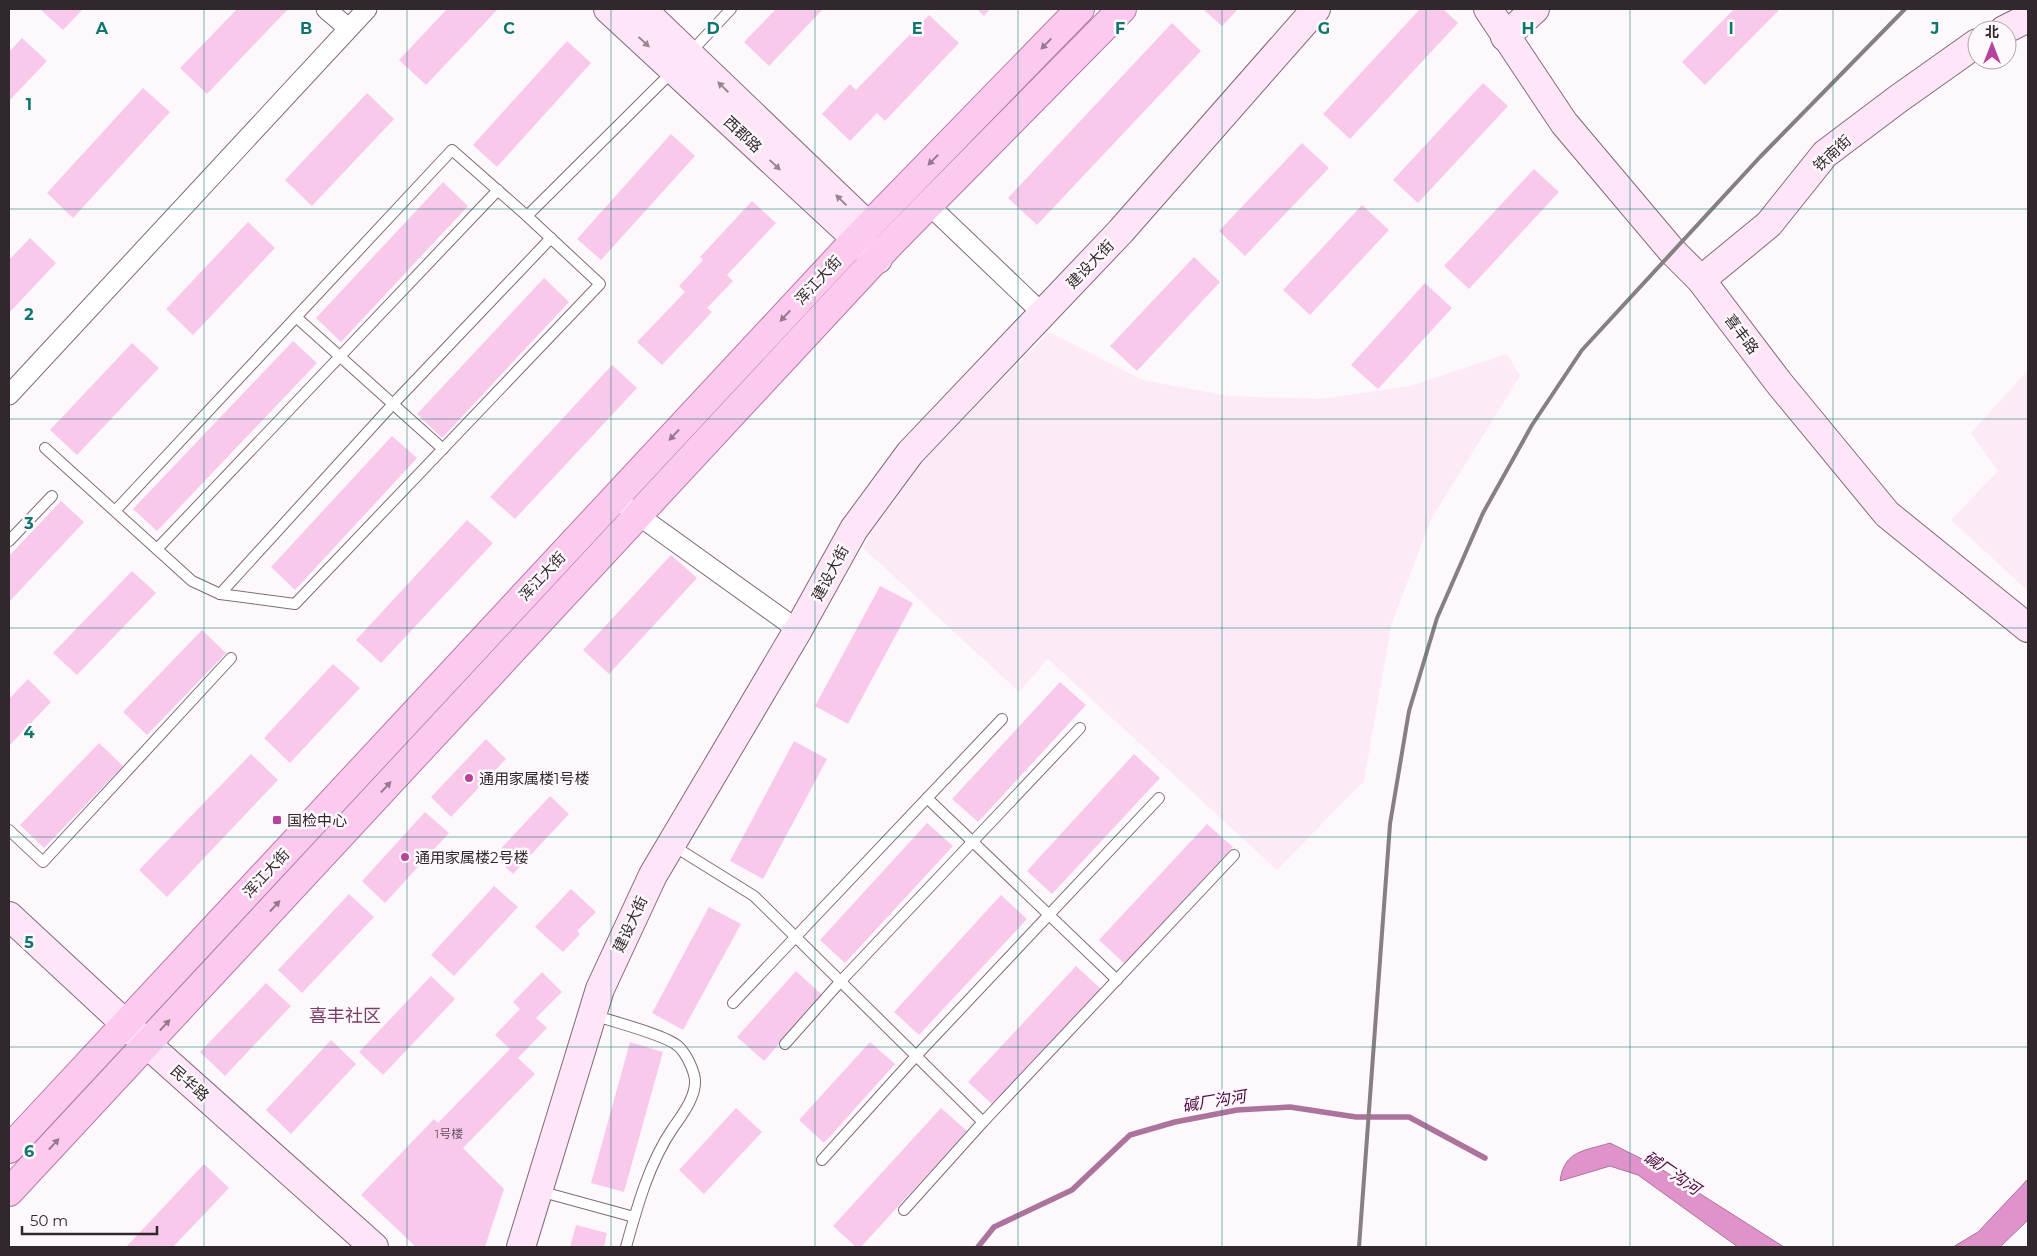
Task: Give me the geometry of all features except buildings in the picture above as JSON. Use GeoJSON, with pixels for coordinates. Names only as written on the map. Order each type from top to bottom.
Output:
{"type":"FeatureCollection","features":[{"type":"Feature","properties":{"kind":"main road","name":"浑江大街"},"geometry":{"type":"LineString","coordinates":[[9,1149],[862,233],[1080,9]]}},
{"type":"Feature","properties":{"kind":"main road"},"geometry":{"type":"LineString","coordinates":[[9,1192],[883,252],[1122,9]]}},
{"type":"Feature","properties":{"kind":"street"},"geometry":{"type":"LineString","coordinates":[[326,9],[348,28]]}},
{"type":"Feature","properties":{"kind":"street"},"geometry":{"type":"LineString","coordinates":[[9,395],[366,9]]}},
{"type":"Feature","properties":{"kind":"street","name":"西郡路"},"geometry":{"type":"LineString","coordinates":[[608,9],[682,62],[883,252]]}},
{"type":"Feature","properties":{"kind":"street","name":"西郡路"},"geometry":{"type":"LineString","coordinates":[[642,9],[682,62]]}},
{"type":"Feature","properties":{"kind":"street","name":"建设大街"},"geometry":{"type":"LineString","coordinates":[[521,1247],[600,989],[648,884],[798,630],[854,529],[910,453],[1122,231],[1316,9]]}},
{"type":"Feature","properties":{"kind":"street","name":"喜丰路"},"geometry":{"type":"LineString","coordinates":[[1488,9],[1564,123],[1672,251],[1701,280],[1779,383],[1887,514],[2028,628]]}},
{"type":"Feature","properties":{"kind":"street"},"geometry":{"type":"LineString","coordinates":[[1505,37],[1535,9]]}},
{"type":"Feature","properties":{"kind":"street","name":"铁南街"},"geometry":{"type":"LineString","coordinates":[[1701,280],[1769,224],[1825,154],[1898,98],[1967,50]]}},
{"type":"Feature","properties":{"kind":"street"},"geometry":{"type":"LineString","coordinates":[[929,205],[1043,314]]}},
{"type":"Feature","properties":{"kind":"street"},"geometry":{"type":"LineString","coordinates":[[615,498],[798,630]]}},
{"type":"Feature","properties":{"kind":"street","name":"民华路"},"geometry":{"type":"LineString","coordinates":[[9,916],[147,1044],[374,1247]]}},
{"type":"Feature","properties":{"kind":"lane"},"geometry":{"type":"LineString","coordinates":[[528,216],[682,62],[731,9]]}},
{"type":"Feature","properties":{"kind":"lane"},"geometry":{"type":"LineString","coordinates":[[45,448],[157,549],[192,580],[220,594],[295,604],[600,284],[528,216],[452,150],[115,511]]}},
{"type":"Feature","properties":{"kind":"lane"},"geometry":{"type":"LineString","coordinates":[[157,549],[498,190]]}},
{"type":"Feature","properties":{"kind":"lane"},"geometry":{"type":"LineString","coordinates":[[220,594],[393,404],[551,238]]}},
{"type":"Feature","properties":{"kind":"lane"},"geometry":{"type":"LineString","coordinates":[[296,317],[443,449]]}},
{"type":"Feature","properties":{"kind":"lane"},"geometry":{"type":"LineString","coordinates":[[9,541],[52,496]]}},
{"type":"Feature","properties":{"kind":"lane"},"geometry":{"type":"LineString","coordinates":[[9,830],[43,862],[231,658]]}},
{"type":"Feature","properties":{"kind":"lane"},"geometry":{"type":"LineString","coordinates":[[733,1003],[1002,719]]}},
{"type":"Feature","properties":{"kind":"lane"},"geometry":{"type":"LineString","coordinates":[[785,1044],[840,982],[1080,728]]}},
{"type":"Feature","properties":{"kind":"lane"},"geometry":{"type":"LineString","coordinates":[[927,798],[1117,980]]}},
{"type":"Feature","properties":{"kind":"lane"},"geometry":{"type":"LineString","coordinates":[[822,1160],[916,1056],[1158,798]]}},
{"type":"Feature","properties":{"kind":"lane"},"geometry":{"type":"LineString","coordinates":[[671,844],[754,896],[983,1122]]}},
{"type":"Feature","properties":{"kind":"lane"},"geometry":{"type":"LineString","coordinates":[[904,1210],[983,1122],[1234,855]]}},
{"type":"Feature","properties":{"kind":"lane"},"geometry":{"type":"LineString","coordinates":[[592,1015],[664,1039],[678,1046],[689,1062],[695,1081],[692,1096],[686,1110],[660,1147],[634,1217],[626,1247]]}},
{"type":"Feature","properties":{"kind":"lane"},"geometry":{"type":"LineString","coordinates":[[538,1191],[634,1217]]}},
{"type":"Feature","properties":{"kind":"shaded area"},"geometry":{"type":"Polygon","coordinates":[[[1049,332],[1143,380],[1228,396],[1322,399],[1410,386],[1507,354],[1520,376],[1431,519],[1391,626],[1364,781],[1277,870],[1048,659],[1019,692],[863,548],[898,485],[1049,332]]]}},
{"type":"Feature","properties":{"kind":"shaded area"},"geometry":{"type":"Polygon","coordinates":[[[2028,370],[2028,591],[1951,520],[1998,471],[1971,433],[2028,370]]]}},
{"type":"Feature","properties":{"kind":"shaded area","name":"碱厂沟河"},"geometry":{"type":"Polygon","coordinates":[[[1610,1143],[1658,1167],[1784,1247],[1738,1247],[1638,1175],[1610,1166],[1560,1181],[1562,1171],[1571,1157],[1584,1150],[1610,1143]]]}},
{"type":"Feature","properties":{"kind":"shaded area"},"geometry":{"type":"Polygon","coordinates":[[[2028,1179],[2028,1220],[2000,1247],[1953,1247],[1978,1232],[2028,1179]]]}},
{"type":"Feature","properties":{"kind":"waterway","name":"碱厂沟河"},"geometry":{"type":"LineString","coordinates":[[978,1247],[994,1227],[1072,1190],[1130,1135],[1175,1122],[1237,1110],[1290,1107],[1356,1117],[1409,1117],[1485,1158]]}},
{"type":"Feature","properties":{"kind":"railway"},"geometry":{"type":"LineString","coordinates":[[1359,1247],[1390,824],[1409,711],[1437,618],[1483,513],[1532,425],[1582,350],[1760,157],[1905,9]]}},
{"type":"Feature","properties":{"kind":"place","name":"通用家属楼1号楼"},"geometry":{"type":"Point","coordinates":[469,778]}},
{"type":"Feature","properties":{"kind":"place","name":"国检中心"},"geometry":{"type":"Point","coordinates":[277,820]}},
{"type":"Feature","properties":{"kind":"place","name":"通用家属楼2号楼"},"geometry":{"type":"Point","coordinates":[405,857]}},
{"type":"Feature","properties":{"kind":"district","name":"喜丰社区"},"geometry":{"type":"Point","coordinates":[345,1016]}}]}
